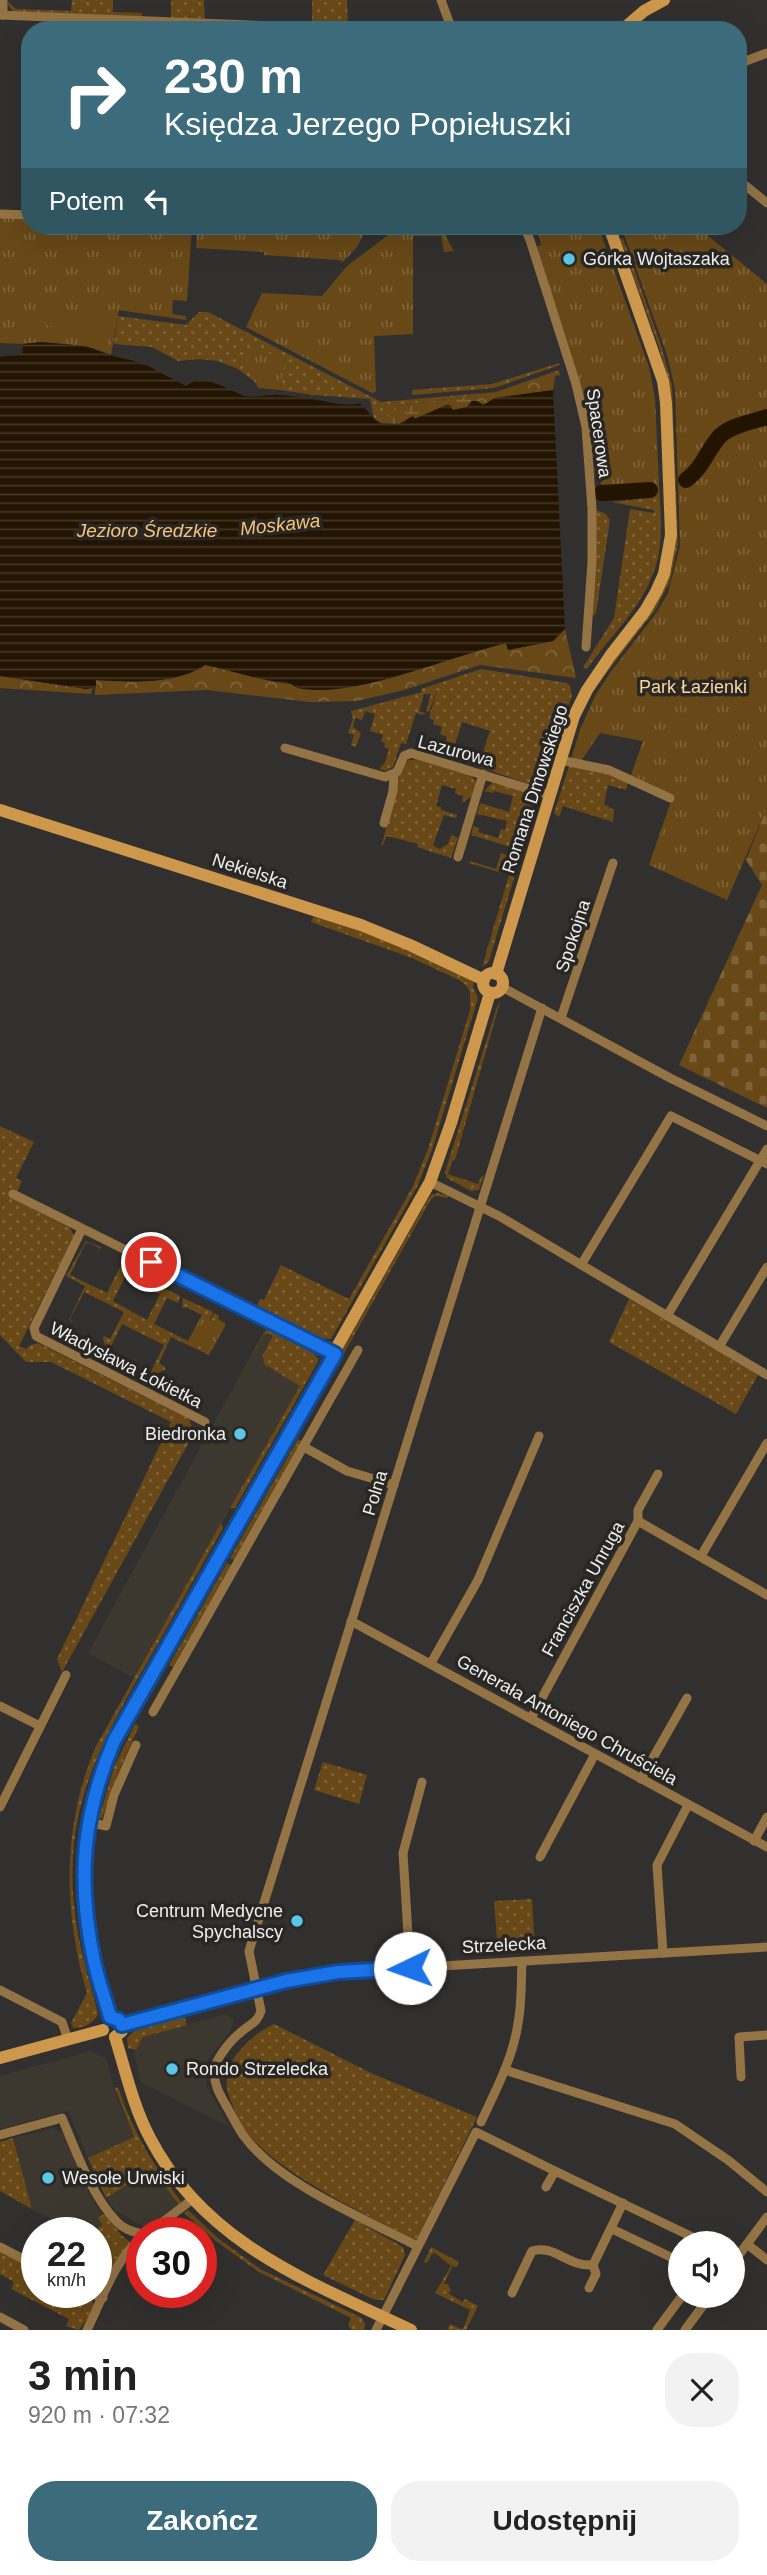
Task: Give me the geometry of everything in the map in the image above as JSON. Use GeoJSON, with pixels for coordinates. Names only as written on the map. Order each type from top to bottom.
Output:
{"type":"FeatureCollection","features":[{"type":"Feature","properties":{"kind":"street"},"geometry":{"type":"LineString","coordinates":[[3,0],[1,15],[130,21]]}},
{"type":"Feature","properties":{"kind":"street"},"geometry":{"type":"LineString","coordinates":[[441,0],[449,21]]}},
{"type":"Feature","properties":{"kind":"street"},"geometry":{"type":"LineString","coordinates":[[632,21],[664,0]]}},
{"type":"Feature","properties":{"kind":"street"},"geometry":{"type":"LineString","coordinates":[[747,61],[767,53]]}},
{"type":"Feature","properties":{"kind":"street"},"geometry":{"type":"LineString","coordinates":[[747,186],[767,203]]}},
{"type":"Feature","properties":{"kind":"street"},"geometry":{"type":"LineString","coordinates":[[0,214],[21,215]]}},
{"type":"Feature","properties":{"kind":"street","name":"Spacerowa"},"geometry":{"type":"LineString","coordinates":[[527,235],[570,363],[586,427],[592,509],[592,562],[586,647]]}},
{"type":"Feature","properties":{"kind":"street","name":"Romana Dmowskiego"},"geometry":{"type":"LineString","coordinates":[[490,977],[574,716],[587,690],[656,592],[664,574],[671,535],[663,381],[658,360],[612,235]]}},
{"type":"Feature","properties":{"kind":"street"},"geometry":{"type":"LineString","coordinates":[[285,748],[382,777],[394,775],[394,791],[384,823]]}},
{"type":"Feature","properties":{"kind":"street","name":"Lazurowa"},"geometry":{"type":"LineString","coordinates":[[394,775],[404,756],[411,753],[549,795]]}},
{"type":"Feature","properties":{"kind":"street"},"geometry":{"type":"LineString","coordinates":[[560,760],[609,771],[670,798]]}},
{"type":"Feature","properties":{"kind":"street"},"geometry":{"type":"LineString","coordinates":[[458,857],[484,774]]}},
{"type":"Feature","properties":{"kind":"street","name":"Nekielska"},"geometry":{"type":"LineString","coordinates":[[0,810],[361,925],[490,977]]}},
{"type":"Feature","properties":{"kind":"street","name":"Spokojna"},"geometry":{"type":"LineString","coordinates":[[561,1018],[613,863]]}},
{"type":"Feature","properties":{"kind":"street"},"geometry":{"type":"LineString","coordinates":[[490,977],[485,989],[496,990],[542,1008],[670,1078],[767,1126]]}},
{"type":"Feature","properties":{"kind":"street"},"geometry":{"type":"LineString","coordinates":[[110,2017],[95,1964],[83,1896],[88,1822],[103,1768],[114,1741],[430,1182],[496,990]]}},
{"type":"Feature","properties":{"kind":"street","name":"Polna"},"geometry":{"type":"LineString","coordinates":[[417,2246],[308,2190],[261,2155],[243,2136],[219,2094],[215,2082],[215,2066],[239,2033],[258,2020],[261,2011],[249,1951],[542,1008]]}},
{"type":"Feature","properties":{"kind":"street"},"geometry":{"type":"LineString","coordinates":[[581,1265],[671,1116],[764,1162]]}},
{"type":"Feature","properties":{"kind":"street"},"geometry":{"type":"LineString","coordinates":[[667,1316],[764,1162],[767,1149]]}},
{"type":"Feature","properties":{"kind":"street"},"geometry":{"type":"LineString","coordinates":[[430,1182],[481,1207],[767,1376]]}},
{"type":"Feature","properties":{"kind":"street"},"geometry":{"type":"LineString","coordinates":[[13,1194],[335,1354]]}},
{"type":"Feature","properties":{"kind":"street","name":"Władysława Łokietka"},"geometry":{"type":"LineString","coordinates":[[82,1229],[34,1328],[35,1334],[38,1338],[205,1422]]}},
{"type":"Feature","properties":{"kind":"street"},"geometry":{"type":"LineString","coordinates":[[719,1348],[767,1267]]}},
{"type":"Feature","properties":{"kind":"street"},"geometry":{"type":"LineString","coordinates":[[153,1712],[358,1350]]}},
{"type":"Feature","properties":{"kind":"street"},"geometry":{"type":"LineString","coordinates":[[431,1663],[478,1580],[539,1436]]}},
{"type":"Feature","properties":{"kind":"street"},"geometry":{"type":"LineString","coordinates":[[701,1556],[767,1443]]}},
{"type":"Feature","properties":{"kind":"street"},"geometry":{"type":"LineString","coordinates":[[304,1447],[347,1471],[394,1485]]}},
{"type":"Feature","properties":{"kind":"street","name":"Franciszka Unruga"},"geometry":{"type":"LineString","coordinates":[[531,1718],[638,1521],[638,1510],[658,1474]]}},
{"type":"Feature","properties":{"kind":"street"},"geometry":{"type":"LineString","coordinates":[[638,1521],[767,1595]]}},
{"type":"Feature","properties":{"kind":"street","name":"Generała Antoniego Chruściela"},"geometry":{"type":"LineString","coordinates":[[351,1621],[767,1847]]}},
{"type":"Feature","properties":{"kind":"street"},"geometry":{"type":"LineString","coordinates":[[0,1807],[66,1675]]}},
{"type":"Feature","properties":{"kind":"street"},"geometry":{"type":"LineString","coordinates":[[641,1779],[687,1698]]}},
{"type":"Feature","properties":{"kind":"street"},"geometry":{"type":"LineString","coordinates":[[0,1706],[40,1726]]}},
{"type":"Feature","properties":{"kind":"street"},"geometry":{"type":"LineString","coordinates":[[88,1822],[106,1826],[114,1795],[136,1745]]}},
{"type":"Feature","properties":{"kind":"street"},"geometry":{"type":"LineString","coordinates":[[540,1857],[595,1754]]}},
{"type":"Feature","properties":{"kind":"street"},"geometry":{"type":"LineString","coordinates":[[410,1968],[403,1853],[422,1782]]}},
{"type":"Feature","properties":{"kind":"street"},"geometry":{"type":"LineString","coordinates":[[663,1953],[657,1865],[688,1805]]}},
{"type":"Feature","properties":{"kind":"street"},"geometry":{"type":"LineString","coordinates":[[754,1841],[767,1817]]}},
{"type":"Feature","properties":{"kind":"street","name":"Strzelecka"},"geometry":{"type":"LineString","coordinates":[[122,2025],[256,1988],[338,1972],[767,1947]]}},
{"type":"Feature","properties":{"kind":"street"},"geometry":{"type":"LineString","coordinates":[[481,2122],[505,2070],[519,2022],[522,1962]]}},
{"type":"Feature","properties":{"kind":"street"},"geometry":{"type":"LineString","coordinates":[[0,1990],[62,2022],[68,2040]]}},
{"type":"Feature","properties":{"kind":"street"},"geometry":{"type":"LineString","coordinates":[[110,2017],[119,2020],[122,2025],[122,2031],[115,2038]]}},
{"type":"Feature","properties":{"kind":"street"},"geometry":{"type":"LineString","coordinates":[[110,2017],[103,2024],[103,2030],[109,2037],[115,2038]]}},
{"type":"Feature","properties":{"kind":"street"},"geometry":{"type":"LineString","coordinates":[[0,2058],[103,2030]]}},
{"type":"Feature","properties":{"kind":"street"},"geometry":{"type":"LineString","coordinates":[[741,2077],[739,2037],[767,2035]]}},
{"type":"Feature","properties":{"kind":"street"},"geometry":{"type":"LineString","coordinates":[[115,2038],[133,2099],[150,2138],[193,2199],[228,2232],[264,2258],[411,2330]]}},
{"type":"Feature","properties":{"kind":"street"},"geometry":{"type":"LineString","coordinates":[[505,2070],[674,2124],[728,2160],[767,2192]]}},
{"type":"Feature","properties":{"kind":"street"},"geometry":{"type":"LineString","coordinates":[[0,2135],[62,2119],[108,2212],[119,2225],[126,2228]]}},
{"type":"Feature","properties":{"kind":"street"},"geometry":{"type":"LineString","coordinates":[[376,2330],[476,2132],[680,2231]]}},
{"type":"Feature","properties":{"kind":"street"},"geometry":{"type":"LineString","coordinates":[[545,2187],[555,2171]]}},
{"type":"Feature","properties":{"kind":"street"},"geometry":{"type":"LineString","coordinates":[[169,2217],[193,2199]]}},
{"type":"Feature","properties":{"kind":"street"},"geometry":{"type":"LineString","coordinates":[[589,2288],[596,2274],[593,2265],[623,2203]]}},
{"type":"Feature","properties":{"kind":"street"},"geometry":{"type":"LineString","coordinates":[[745,2246],[767,2217]]}},
{"type":"Feature","properties":{"kind":"street"},"geometry":{"type":"LineString","coordinates":[[612,2229],[668,2256]]}},
{"type":"Feature","properties":{"kind":"street"},"geometry":{"type":"LineString","coordinates":[[747,2244],[767,2260]]}},
{"type":"Feature","properties":{"kind":"street"},"geometry":{"type":"LineString","coordinates":[[0,2247],[21,2258]]}},
{"type":"Feature","properties":{"kind":"street"},"geometry":{"type":"LineString","coordinates":[[512,2293],[532,2251],[541,2248],[579,2266],[593,2265]]}},
{"type":"Feature","properties":{"kind":"street"},"geometry":{"type":"LineString","coordinates":[[112,2279],[126,2253]]}},
{"type":"Feature","properties":{"kind":"street"},"geometry":{"type":"LineString","coordinates":[[87,2330],[98,2308]]}},
{"type":"Feature","properties":{"kind":"street"},"geometry":{"type":"LineString","coordinates":[[657,2330],[673,2308]]}},
{"type":"Feature","properties":{"kind":"street"},"geometry":{"type":"LineString","coordinates":[[685,2330],[701,2308]]}},
{"type":"Feature","properties":{"kind":"street"},"geometry":{"type":"LineString","coordinates":[[0,2317],[24,2330]]}},
{"type":"Feature","properties":{"kind":"shaded area"},"geometry":{"type":"Polygon","coordinates":[[[272,1330],[317,1356],[134,1678],[88,1653],[264,1331],[272,1330]]]}},
{"type":"Feature","properties":{"kind":"shaded area"},"geometry":{"type":"Polygon","coordinates":[[[225,2014],[234,2020],[230,2031],[203,2066],[208,2089],[230,2127],[141,2082],[134,2054],[143,2037],[225,2014]]]}},
{"type":"Feature","properties":{"kind":"shaded area"},"geometry":{"type":"Polygon","coordinates":[[[91,2051],[106,2058],[117,2098],[134,2137],[88,2158],[68,2111],[0,2129],[0,2076],[91,2051]]]}},
{"type":"Feature","properties":{"kind":"shaded area"},"geometry":{"type":"Polygon","coordinates":[[[53,2128],[63,2133],[91,2197],[102,2215],[47,2217],[32,2209],[13,2138],[53,2128]]]}},
{"type":"Feature","properties":{"kind":"shaded area"},"geometry":{"type":"Polygon","coordinates":[[[152,2169],[179,2204],[162,2217],[127,2217],[115,2210],[106,2198],[152,2169]]]}},
{"type":"Feature","properties":{"kind":"green space"},"geometry":{"type":"Polygon","coordinates":[[[72,0],[113,0],[113,12],[142,13],[142,17],[14,12],[8,5],[8,2],[16,9],[71,11],[72,0]]]}},
{"type":"Feature","properties":{"kind":"green space"},"geometry":{"type":"Polygon","coordinates":[[[171,0],[204,0],[205,20],[171,18],[171,0]]]}},
{"type":"Feature","properties":{"kind":"green space"},"geometry":{"type":"Polygon","coordinates":[[[312,0],[347,0],[348,21],[312,21],[312,0]]]}},
{"type":"Feature","properties":{"kind":"green space"},"geometry":{"type":"Polygon","coordinates":[[[0,218],[21,219],[21,235],[191,235],[187,301],[173,300],[172,314],[186,316],[186,320],[119,310],[111,355],[83,346],[0,343],[0,218]]]}},
{"type":"Feature","properties":{"kind":"green space"},"geometry":{"type":"Polygon","coordinates":[[[197,235],[363,235],[357,247],[343,262],[264,255],[264,252],[196,248],[197,235]]]}},
{"type":"Feature","properties":{"kind":"green space"},"geometry":{"type":"Polygon","coordinates":[[[388,235],[445,235],[454,251],[444,252],[441,236],[413,236],[413,334],[374,336],[376,392],[372,393],[246,327],[262,293],[322,296],[347,266],[388,235]]]}},
{"type":"Feature","properties":{"kind":"green space"},"geometry":{"type":"Polygon","coordinates":[[[539,235],[601,235],[649,367],[655,398],[659,484],[616,486],[602,490],[600,476],[595,476],[589,426],[536,247],[541,245],[539,235]]]}},
{"type":"Feature","properties":{"kind":"green space","name":"Park Łazienki"},"geometry":{"type":"Polygon","coordinates":[[[624,235],[707,235],[767,284],[767,807],[727,900],[649,865],[673,795],[631,775],[643,741],[600,733],[581,761],[571,759],[595,696],[668,593],[680,546],[675,389],[667,355],[624,235]]]}},
{"type":"Feature","properties":{"kind":"green space"},"geometry":{"type":"Polygon","coordinates":[[[623,238],[661,345],[672,385],[678,544],[670,581],[656,609],[594,689],[658,600],[669,575],[675,542],[669,383],[659,347],[620,239],[623,238]]]}},
{"type":"Feature","properties":{"kind":"green space"},"geometry":{"type":"Polygon","coordinates":[[[48,308],[104,319],[101,336],[45,325],[48,308]]]}},
{"type":"Feature","properties":{"kind":"green space"},"geometry":{"type":"Polygon","coordinates":[[[199,312],[208,312],[381,402],[496,392],[398,406],[382,423],[374,419],[370,399],[280,390],[285,357],[258,376],[256,383],[238,369],[218,361],[178,361],[152,347],[114,344],[118,316],[186,325],[199,312]]]}},
{"type":"Feature","properties":{"kind":"green space"},"geometry":{"type":"Polygon","coordinates":[[[249,350],[285,356],[280,390],[258,388],[258,376],[247,363],[249,350]]]}},
{"type":"Feature","properties":{"kind":"green space"},"geometry":{"type":"Polygon","coordinates":[[[559,363],[560,365],[494,388],[412,395],[412,390],[492,384],[559,363]]]}},
{"type":"Feature","properties":{"kind":"green space"},"geometry":{"type":"Polygon","coordinates":[[[559,370],[560,375],[555,376],[553,390],[495,398],[483,405],[477,401],[476,395],[496,392],[559,370]]]}},
{"type":"Feature","properties":{"kind":"green space"},"geometry":{"type":"Polygon","coordinates":[[[476,395],[477,401],[472,401],[467,407],[453,410],[443,407],[401,424],[382,423],[398,406],[476,395]]]}},
{"type":"Feature","properties":{"kind":"green space"},"geometry":{"type":"Polygon","coordinates":[[[659,484],[660,545],[651,580],[635,607],[587,669],[583,667],[614,618],[630,509],[654,513],[654,510],[611,502],[632,500],[649,494],[649,487],[659,484]]]}},
{"type":"Feature","properties":{"kind":"green space"},"geometry":{"type":"Polygon","coordinates":[[[596,510],[606,514],[610,520],[596,613],[593,616],[596,510]]]}},
{"type":"Feature","properties":{"kind":"green space"},"geometry":{"type":"Polygon","coordinates":[[[565,629],[576,678],[480,665],[404,690],[357,701],[310,702],[207,690],[95,695],[96,680],[153,681],[181,676],[205,665],[274,682],[328,689],[385,678],[506,643],[508,650],[553,641],[565,629]]]}},
{"type":"Feature","properties":{"kind":"green space"},"geometry":{"type":"Polygon","coordinates":[[[481,669],[567,683],[570,686],[572,696],[556,736],[541,788],[465,762],[470,748],[483,752],[490,731],[462,722],[453,751],[457,752],[455,758],[449,757],[450,754],[447,753],[446,756],[432,752],[433,747],[443,750],[447,737],[440,734],[442,727],[433,724],[434,720],[429,718],[438,687],[429,712],[426,711],[431,694],[424,694],[419,711],[425,713],[416,713],[406,744],[401,743],[393,767],[385,771],[380,769],[389,749],[384,747],[385,743],[381,741],[383,735],[370,731],[375,714],[365,711],[362,720],[355,718],[353,727],[361,733],[356,747],[351,745],[354,735],[348,733],[353,719],[351,711],[422,692],[421,689],[481,669]]]}},
{"type":"Feature","properties":{"kind":"green space"},"geometry":{"type":"Polygon","coordinates":[[[0,676],[92,688],[91,694],[0,688],[0,676]]]}},
{"type":"Feature","properties":{"kind":"green space"},"geometry":{"type":"Polygon","coordinates":[[[416,759],[470,774],[476,782],[471,797],[462,803],[463,796],[455,793],[456,789],[442,785],[436,806],[457,815],[456,818],[444,815],[433,845],[439,849],[448,844],[451,835],[458,838],[451,858],[417,847],[418,844],[387,836],[381,848],[400,774],[407,761],[416,759]]]}},
{"type":"Feature","properties":{"kind":"green space"},"geometry":{"type":"Polygon","coordinates":[[[569,766],[594,769],[628,782],[626,790],[608,785],[604,804],[614,810],[613,822],[563,806],[559,817],[554,813],[569,766]]]}},
{"type":"Feature","properties":{"kind":"green space"},"geometry":{"type":"Polygon","coordinates":[[[493,782],[539,795],[489,961],[482,967],[509,875],[469,863],[470,861],[496,869],[501,853],[514,857],[517,849],[471,835],[473,826],[479,828],[478,832],[498,838],[501,829],[505,830],[507,821],[477,814],[480,803],[509,812],[513,796],[484,791],[493,782]]]}},
{"type":"Feature","properties":{"kind":"green space"},"geometry":{"type":"Polygon","coordinates":[[[767,807],[767,1108],[679,1065],[762,885],[746,860],[767,807]]]}},
{"type":"Feature","properties":{"kind":"green space"},"geometry":{"type":"Polygon","coordinates":[[[314,915],[389,941],[468,979],[474,983],[478,998],[432,1150],[417,1187],[331,1339],[317,1338],[256,1307],[260,1299],[264,1300],[281,1265],[349,1299],[413,1186],[428,1149],[470,1010],[470,992],[459,980],[412,958],[311,922],[314,915]]]}},
{"type":"Feature","properties":{"kind":"green space"},"geometry":{"type":"Polygon","coordinates":[[[500,1002],[455,1160],[452,1161],[448,1174],[478,1184],[484,1175],[479,1190],[471,1191],[447,1178],[445,1172],[500,1002]]]}},
{"type":"Feature","properties":{"kind":"green space"},"geometry":{"type":"Polygon","coordinates":[[[0,1126],[34,1142],[16,1178],[22,1181],[14,1199],[70,1228],[74,1236],[19,1346],[26,1349],[38,1343],[189,1419],[194,1433],[62,1672],[57,1659],[171,1422],[51,1362],[26,1362],[0,1335],[0,1126]]]}},
{"type":"Feature","properties":{"kind":"green space"},"geometry":{"type":"Polygon","coordinates":[[[438,1193],[449,1196],[436,1196],[431,1199],[299,1433],[297,1431],[427,1201],[431,1195],[438,1193]]]}},
{"type":"Feature","properties":{"kind":"green space"},"geometry":{"type":"Polygon","coordinates":[[[86,1241],[101,1247],[98,1252],[99,1248],[88,1242],[85,1244],[70,1275],[107,1293],[120,1267],[138,1275],[136,1282],[125,1277],[113,1301],[147,1320],[160,1294],[143,1285],[139,1287],[141,1277],[180,1296],[178,1303],[167,1298],[154,1324],[188,1341],[202,1315],[186,1307],[182,1308],[183,1298],[213,1312],[206,1327],[214,1313],[226,1324],[209,1355],[171,1337],[159,1363],[165,1370],[155,1374],[148,1385],[132,1377],[146,1382],[164,1345],[122,1324],[103,1362],[118,1369],[102,1362],[106,1349],[103,1338],[104,1336],[110,1339],[124,1312],[84,1292],[70,1319],[73,1322],[69,1320],[85,1286],[66,1276],[86,1241]]]}},
{"type":"Feature","properties":{"kind":"green space"},"geometry":{"type":"Polygon","coordinates":[[[629,1299],[758,1375],[736,1414],[609,1342],[629,1299]]]}},
{"type":"Feature","properties":{"kind":"green space"},"geometry":{"type":"Polygon","coordinates":[[[202,1315],[225,1326],[210,1352],[188,1341],[202,1315]]]}},
{"type":"Feature","properties":{"kind":"green space"},"geometry":{"type":"Polygon","coordinates":[[[266,1330],[295,1340],[319,1360],[235,1508],[230,1508],[300,1386],[264,1364],[263,1355],[273,1336],[269,1333],[264,1335],[244,1369],[266,1330]]]}},
{"type":"Feature","properties":{"kind":"green space"},"geometry":{"type":"Polygon","coordinates":[[[298,1439],[302,1441],[234,1560],[230,1558],[298,1439]]]}},
{"type":"Feature","properties":{"kind":"green space"},"geometry":{"type":"Polygon","coordinates":[[[221,1523],[223,1528],[118,1714],[91,1773],[82,1803],[75,1834],[74,1904],[81,1946],[98,2014],[88,2025],[73,2028],[71,2023],[87,1993],[73,1931],[70,1900],[72,1837],[85,1776],[96,1746],[221,1523]]]}},
{"type":"Feature","properties":{"kind":"green space"},"geometry":{"type":"Polygon","coordinates":[[[227,1563],[231,1565],[173,1667],[169,1665],[227,1563]]]}},
{"type":"Feature","properties":{"kind":"green space"},"geometry":{"type":"Polygon","coordinates":[[[135,1724],[139,1726],[118,1773],[102,1819],[99,1818],[114,1767],[135,1724]]]}},
{"type":"Feature","properties":{"kind":"green space"},"geometry":{"type":"Polygon","coordinates":[[[323,1762],[367,1775],[359,1804],[314,1790],[323,1762]]]}},
{"type":"Feature","properties":{"kind":"green space"},"geometry":{"type":"Polygon","coordinates":[[[532,1899],[535,1949],[498,1951],[494,1901],[532,1899]]]}},
{"type":"Feature","properties":{"kind":"green space"},"geometry":{"type":"Polygon","coordinates":[[[184,2016],[187,2025],[143,2037],[136,2050],[128,2048],[127,2038],[136,2029],[184,2016]]]}},
{"type":"Feature","properties":{"kind":"green space"},"geometry":{"type":"Polygon","coordinates":[[[274,2024],[373,2074],[477,2117],[416,2241],[303,2179],[262,2148],[244,2129],[228,2094],[226,2080],[229,2067],[245,2045],[274,2024]]]}},
{"type":"Feature","properties":{"kind":"green space"},"geometry":{"type":"Polygon","coordinates":[[[118,2087],[145,2148],[183,2204],[179,2205],[152,2169],[106,2198],[88,2158],[134,2137],[115,2088],[118,2087]]]}},
{"type":"Feature","properties":{"kind":"green space"},"geometry":{"type":"Polygon","coordinates":[[[13,2138],[32,2209],[0,2191],[0,2142],[13,2138]]]}},
{"type":"Feature","properties":{"kind":"green space"},"geometry":{"type":"Polygon","coordinates":[[[188,2210],[195,2217],[189,2217],[184,2213],[188,2210]]]}},
{"type":"Feature","properties":{"kind":"green space"},"geometry":{"type":"Polygon","coordinates":[[[355,2220],[403,2247],[405,2255],[384,2300],[375,2300],[323,2275],[355,2220]]]}},
{"type":"Feature","properties":{"kind":"green space"},"geometry":{"type":"Polygon","coordinates":[[[112,2223],[126,2239],[126,2250],[112,2276],[112,2223]]]}},
{"type":"Feature","properties":{"kind":"green space"},"geometry":{"type":"Polygon","coordinates":[[[217,2237],[260,2269],[362,2318],[364,2330],[352,2330],[348,2325],[351,2318],[259,2272],[217,2242],[217,2237]]]}},
{"type":"Feature","properties":{"kind":"green space"},"geometry":{"type":"Polygon","coordinates":[[[431,2247],[459,2262],[456,2268],[453,2265],[444,2284],[448,2284],[451,2291],[448,2293],[462,2302],[465,2299],[478,2306],[466,2330],[447,2330],[450,2324],[461,2329],[464,2327],[470,2310],[435,2293],[451,2266],[435,2253],[427,2263],[424,2262],[431,2247]]]}},
{"type":"Feature","properties":{"kind":"green space"},"geometry":{"type":"Polygon","coordinates":[[[0,2251],[21,2262],[21,2294],[11,2289],[14,2282],[0,2274],[0,2251]]]}},
{"type":"Feature","properties":{"kind":"green space"},"geometry":{"type":"Polygon","coordinates":[[[48,2308],[95,2308],[79,2330],[66,2326],[69,2319],[48,2308]]]}},
{"type":"Feature","properties":{"kind":"water","name":"Jezioro Średzkie"},"geometry":{"type":"Polygon","coordinates":[[[41,342],[85,346],[148,366],[186,386],[193,382],[207,381],[247,396],[279,395],[338,404],[360,404],[385,425],[400,423],[413,416],[415,419],[446,405],[450,405],[453,410],[467,407],[472,401],[483,405],[495,398],[553,390],[565,629],[553,641],[508,650],[506,643],[402,675],[346,688],[298,688],[287,682],[264,680],[205,665],[167,679],[96,680],[96,687],[87,689],[0,676],[0,357],[22,354],[23,344],[41,342]]]}},
{"type":"Feature","properties":{"kind":"waterway","name":"Moskawa"},"geometry":{"type":"LineString","coordinates":[[686,480],[697,470],[725,432],[767,417]]}},
{"type":"Feature","properties":{"kind":"waterway","name":"Moskawa"},"geometry":{"type":"LineString","coordinates":[[602,493],[650,490]]}},
{"type":"Feature","properties":{"kind":"place","name":"Górka Wojtaszaka"},"geometry":{"type":"Point","coordinates":[569,259]}},
{"type":"Feature","properties":{"kind":"place","name":"Biedronka"},"geometry":{"type":"Point","coordinates":[240,1434]}},
{"type":"Feature","properties":{"kind":"place","name":"Centrum Medycne Spychalscy"},"geometry":{"type":"Point","coordinates":[297,1921]}},
{"type":"Feature","properties":{"kind":"place","name":"Rondo Strzelecka"},"geometry":{"type":"Point","coordinates":[172,2069]}},
{"type":"Feature","properties":{"kind":"place","name":"Wesołe Urwiski"},"geometry":{"type":"Point","coordinates":[48,2178]}},
{"type":"Feature","properties":{"kind":"route"},"geometry":{"type":"LineString","coordinates":[[151,1262],[335,1354],[114,1741],[94,1794],[88,1822],[83,1896],[95,1964],[110,2017],[119,2020],[122,2025],[286,1981],[338,1972],[410,1968]]}}]}
